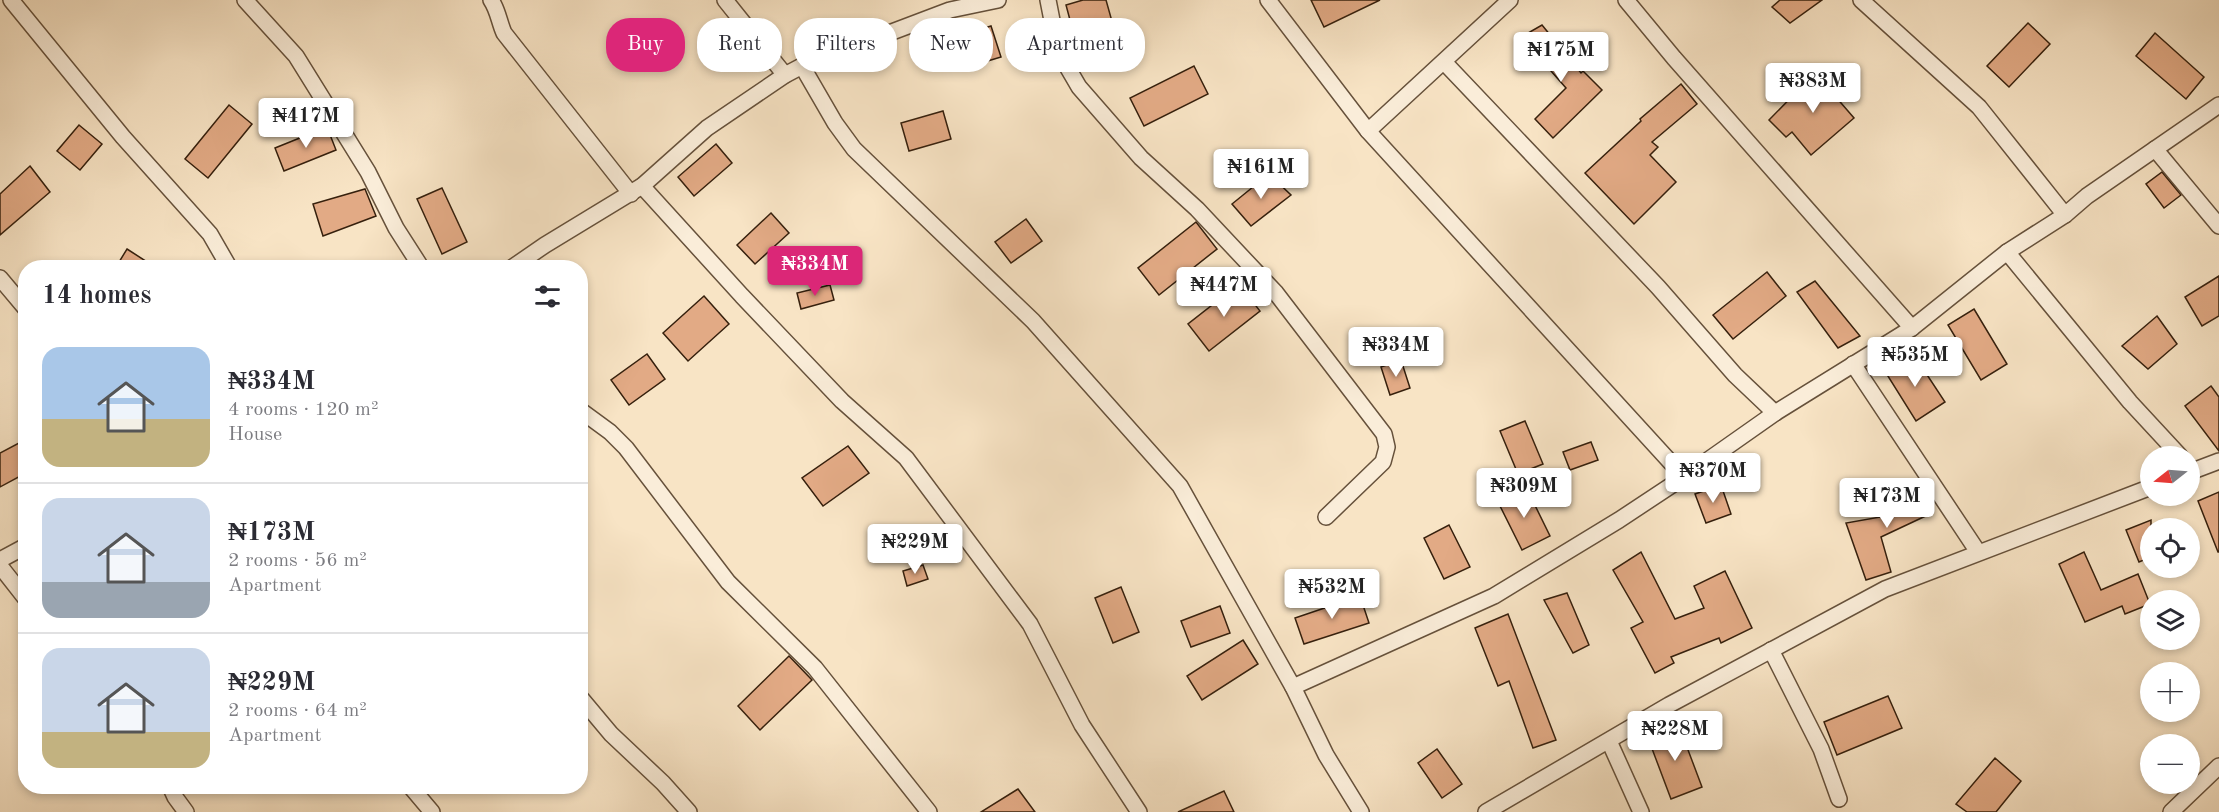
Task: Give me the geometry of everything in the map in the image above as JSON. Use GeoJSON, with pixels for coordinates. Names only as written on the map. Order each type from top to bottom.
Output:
{"type":"FeatureCollection","features":[{"type":"Feature","properties":{"kind":"street"},"geometry":{"type":"LineString","coordinates":[[11,0],[123,137],[210,234],[225,260]]}},
{"type":"Feature","properties":{"kind":"street"},"geometry":{"type":"LineString","coordinates":[[245,0],[296,56],[368,172],[396,228],[417,260]]}},
{"type":"Feature","properties":{"kind":"street"},"geometry":{"type":"LineString","coordinates":[[491,0],[504,33],[637,190],[842,401],[906,458],[1030,624],[1082,725],[1139,812]]}},
{"type":"Feature","properties":{"kind":"street"},"geometry":{"type":"LineString","coordinates":[[725,0],[784,75]]}},
{"type":"Feature","properties":{"kind":"street"},"geometry":{"type":"LineString","coordinates":[[897,26],[948,5],[998,0]]}},
{"type":"Feature","properties":{"kind":"street"},"geometry":{"type":"LineString","coordinates":[[1048,0],[1058,51],[1079,87],[1140,158],[1197,209],[1276,293],[1384,434],[1387,447],[1383,462],[1326,517]]}},
{"type":"Feature","properties":{"kind":"street"},"geometry":{"type":"LineString","coordinates":[[1268,0],[1368,131],[1684,477]]}},
{"type":"Feature","properties":{"kind":"street"},"geometry":{"type":"LineString","coordinates":[[1368,131],[1510,0]]}},
{"type":"Feature","properties":{"kind":"street"},"geometry":{"type":"LineString","coordinates":[[1626,0],[1674,58],[1912,328]]}},
{"type":"Feature","properties":{"kind":"street"},"geometry":{"type":"LineString","coordinates":[[1861,0],[1979,107],[2065,216]]}},
{"type":"Feature","properties":{"kind":"street"},"geometry":{"type":"LineString","coordinates":[[1444,62],[1658,287],[1735,375],[1775,413]]}},
{"type":"Feature","properties":{"kind":"street"},"geometry":{"type":"LineString","coordinates":[[523,260],[637,190],[707,128],[794,70]]}},
{"type":"Feature","properties":{"kind":"street"},"geometry":{"type":"LineString","coordinates":[[805,72],[835,123],[854,148],[1033,321],[1180,486],[1293,687],[1326,755],[1361,812]]}},
{"type":"Feature","properties":{"kind":"street"},"geometry":{"type":"LineString","coordinates":[[1293,687],[1494,596],[1619,520],[1775,413],[1912,328],[2007,252],[2065,216],[2087,196],[2219,105]]}},
{"type":"Feature","properties":{"kind":"street"},"geometry":{"type":"LineString","coordinates":[[2155,149],[2219,226]]}},
{"type":"Feature","properties":{"kind":"street"},"geometry":{"type":"LineString","coordinates":[[2007,252],[2130,402],[2171,446]]}},
{"type":"Feature","properties":{"kind":"street"},"geometry":{"type":"LineString","coordinates":[[0,278],[18,299]]}},
{"type":"Feature","properties":{"kind":"street"},"geometry":{"type":"LineString","coordinates":[[1853,364],[1978,552]]}},
{"type":"Feature","properties":{"kind":"street"},"geometry":{"type":"LineString","coordinates":[[588,416],[610,432],[626,448],[728,582],[815,668],[929,812]]}},
{"type":"Feature","properties":{"kind":"street"},"geometry":{"type":"LineString","coordinates":[[2200,467],[2219,461]]}},
{"type":"Feature","properties":{"kind":"street"},"geometry":{"type":"LineString","coordinates":[[1486,812],[1669,705],[1885,589],[2140,491]]}},
{"type":"Feature","properties":{"kind":"street"},"geometry":{"type":"LineString","coordinates":[[0,560],[18,550]]}},
{"type":"Feature","properties":{"kind":"street"},"geometry":{"type":"LineString","coordinates":[[0,566],[18,589]]}},
{"type":"Feature","properties":{"kind":"street"},"geometry":{"type":"LineString","coordinates":[[1771,650],[1821,749],[1839,799]]}},
{"type":"Feature","properties":{"kind":"street"},"geometry":{"type":"LineString","coordinates":[[588,707],[611,734],[663,783],[689,812]]}},
{"type":"Feature","properties":{"kind":"street"},"geometry":{"type":"LineString","coordinates":[[1609,741],[1641,812]]}},
{"type":"Feature","properties":{"kind":"street"},"geometry":{"type":"LineString","coordinates":[[2171,812],[2219,766]]}},
{"type":"Feature","properties":{"kind":"street"},"geometry":{"type":"LineString","coordinates":[[174,794],[186,812]]}},
{"type":"Feature","properties":{"kind":"street"},"geometry":{"type":"LineString","coordinates":[[417,794],[432,812]]}},
{"type":"Feature","properties":{"kind":"building"},"geometry":{"type":"Polygon","coordinates":[[[1083,0],[1106,0],[1111,18],[1069,18],[1066,5],[1083,0]]]}},
{"type":"Feature","properties":{"kind":"building"},"geometry":{"type":"Polygon","coordinates":[[[1311,0],[1380,0],[1324,27],[1311,0]]]}},
{"type":"Feature","properties":{"kind":"building"},"geometry":{"type":"Polygon","coordinates":[[[1780,0],[1822,0],[1790,23],[1772,7],[1780,0]]]}},
{"type":"Feature","properties":{"kind":"building"},"geometry":{"type":"Polygon","coordinates":[[[2028,23],[2050,44],[2009,87],[1987,66],[2028,23]]]}},
{"type":"Feature","properties":{"kind":"building"},"geometry":{"type":"Polygon","coordinates":[[[1542,25],[1581,73],[1583,71],[1602,90],[1553,138],[1535,119],[1566,88],[1521,37],[1542,25]]]}},
{"type":"Feature","properties":{"kind":"building"},"geometry":{"type":"Polygon","coordinates":[[[993,32],[1001,57],[993,59],[993,32]]]}},
{"type":"Feature","properties":{"kind":"building"},"geometry":{"type":"Polygon","coordinates":[[[2155,33],[2204,77],[2186,99],[2136,56],[2155,33]]]}},
{"type":"Feature","properties":{"kind":"building"},"geometry":{"type":"Polygon","coordinates":[[[1194,66],[1208,94],[1144,126],[1130,98],[1194,66]]]}},
{"type":"Feature","properties":{"kind":"building"},"geometry":{"type":"Polygon","coordinates":[[[1816,72],[1838,93],[1835,96],[1854,118],[1811,155],[1792,132],[1786,137],[1769,120],[1816,72]]]}},
{"type":"Feature","properties":{"kind":"building"},"geometry":{"type":"Polygon","coordinates":[[[1681,84],[1697,104],[1652,142],[1658,147],[1650,155],[1676,182],[1634,224],[1585,173],[1641,121],[1640,119],[1681,84]]]}},
{"type":"Feature","properties":{"kind":"building"},"geometry":{"type":"Polygon","coordinates":[[[229,105],[252,124],[208,178],[185,159],[229,105]]]}},
{"type":"Feature","properties":{"kind":"building"},"geometry":{"type":"Polygon","coordinates":[[[943,111],[951,139],[909,151],[901,123],[943,111]]]}},
{"type":"Feature","properties":{"kind":"building"},"geometry":{"type":"Polygon","coordinates":[[[79,125],[102,144],[80,170],[57,151],[79,125]]]}},
{"type":"Feature","properties":{"kind":"building"},"geometry":{"type":"Polygon","coordinates":[[[327,127],[336,150],[284,171],[275,148],[327,127]]]}},
{"type":"Feature","properties":{"kind":"building"},"geometry":{"type":"Polygon","coordinates":[[[716,144],[732,163],[694,196],[678,177],[716,144]]]}},
{"type":"Feature","properties":{"kind":"building"},"geometry":{"type":"Polygon","coordinates":[[[30,166],[50,192],[0,235],[0,194],[30,166]]]}},
{"type":"Feature","properties":{"kind":"building"},"geometry":{"type":"Polygon","coordinates":[[[2162,172],[2181,195],[2164,208],[2146,184],[2162,172]]]}},
{"type":"Feature","properties":{"kind":"building"},"geometry":{"type":"Polygon","coordinates":[[[1269,174],[1291,195],[1251,226],[1232,204],[1269,174]]]}},
{"type":"Feature","properties":{"kind":"building"},"geometry":{"type":"Polygon","coordinates":[[[442,188],[467,242],[442,254],[417,199],[442,188]]]}},
{"type":"Feature","properties":{"kind":"building"},"geometry":{"type":"Polygon","coordinates":[[[365,189],[376,216],[323,236],[313,204],[365,189]]]}},
{"type":"Feature","properties":{"kind":"building"},"geometry":{"type":"Polygon","coordinates":[[[771,213],[789,233],[755,264],[737,245],[771,213]]]}},
{"type":"Feature","properties":{"kind":"building"},"geometry":{"type":"Polygon","coordinates":[[[1026,219],[1042,241],[1011,263],[995,242],[1026,219]]]}},
{"type":"Feature","properties":{"kind":"building"},"geometry":{"type":"Polygon","coordinates":[[[1196,222],[1217,249],[1159,295],[1138,268],[1196,222]]]}},
{"type":"Feature","properties":{"kind":"building"},"geometry":{"type":"Polygon","coordinates":[[[127,249],[144,260],[120,260],[127,249]]]}},
{"type":"Feature","properties":{"kind":"building"},"geometry":{"type":"Polygon","coordinates":[[[1767,272],[1786,296],[1733,339],[1713,315],[1767,272]]]}},
{"type":"Feature","properties":{"kind":"building"},"geometry":{"type":"Polygon","coordinates":[[[2219,276],[2219,316],[2202,326],[2185,297],[2219,276]]]}},
{"type":"Feature","properties":{"kind":"building"},"geometry":{"type":"Polygon","coordinates":[[[1815,281],[1860,336],[1838,348],[1797,292],[1815,281]]]}},
{"type":"Feature","properties":{"kind":"building"},"geometry":{"type":"Polygon","coordinates":[[[1239,284],[1260,311],[1209,351],[1188,324],[1239,284]]]}},
{"type":"Feature","properties":{"kind":"building"},"geometry":{"type":"Polygon","coordinates":[[[830,285],[834,300],[801,309],[797,293],[830,285]]]}},
{"type":"Feature","properties":{"kind":"building"},"geometry":{"type":"Polygon","coordinates":[[[704,296],[729,324],[688,361],[663,333],[704,296]]]}},
{"type":"Feature","properties":{"kind":"building"},"geometry":{"type":"Polygon","coordinates":[[[1974,309],[2007,364],[1981,380],[1948,325],[1974,309]]]}},
{"type":"Feature","properties":{"kind":"building"},"geometry":{"type":"Polygon","coordinates":[[[2157,316],[2177,344],[2148,369],[2122,346],[2157,316]]]}},
{"type":"Feature","properties":{"kind":"building"},"geometry":{"type":"Polygon","coordinates":[[[647,354],[665,379],[629,405],[611,380],[647,354]]]}},
{"type":"Feature","properties":{"kind":"building"},"geometry":{"type":"Polygon","coordinates":[[[1914,355],[1945,402],[1916,421],[1886,373],[1914,355]]]}},
{"type":"Feature","properties":{"kind":"building"},"geometry":{"type":"Polygon","coordinates":[[[1401,360],[1410,388],[1390,395],[1381,367],[1401,360]]]}},
{"type":"Feature","properties":{"kind":"building"},"geometry":{"type":"Polygon","coordinates":[[[2211,386],[2219,397],[2219,451],[2185,406],[2211,386]]]}},
{"type":"Feature","properties":{"kind":"building"},"geometry":{"type":"Polygon","coordinates":[[[1525,421],[1543,464],[1518,474],[1500,431],[1525,421]]]}},
{"type":"Feature","properties":{"kind":"building"},"geometry":{"type":"Polygon","coordinates":[[[1591,442],[1598,460],[1570,470],[1563,452],[1591,442]]]}},
{"type":"Feature","properties":{"kind":"building"},"geometry":{"type":"Polygon","coordinates":[[[18,444],[18,477],[0,487],[0,453],[18,444]]]}},
{"type":"Feature","properties":{"kind":"building"},"geometry":{"type":"Polygon","coordinates":[[[848,446],[869,473],[823,506],[802,478],[848,446]]]}},
{"type":"Feature","properties":{"kind":"building"},"geometry":{"type":"Polygon","coordinates":[[[1920,483],[1926,491],[1932,513],[1881,537],[1891,572],[1866,580],[1846,523],[1886,516],[1880,504],[1920,483]]]}},
{"type":"Feature","properties":{"kind":"building"},"geometry":{"type":"Polygon","coordinates":[[[1721,485],[1731,514],[1706,523],[1695,494],[1721,485]]]}},
{"type":"Feature","properties":{"kind":"building"},"geometry":{"type":"Polygon","coordinates":[[[1526,487],[1550,536],[1522,550],[1498,502],[1526,487]]]}},
{"type":"Feature","properties":{"kind":"building"},"geometry":{"type":"Polygon","coordinates":[[[2219,492],[2219,552],[2200,506],[2200,500],[2219,492]]]}},
{"type":"Feature","properties":{"kind":"building"},"geometry":{"type":"Polygon","coordinates":[[[2140,524],[2140,562],[2139,562],[2126,530],[2140,524]]]}},
{"type":"Feature","properties":{"kind":"building"},"geometry":{"type":"Polygon","coordinates":[[[1449,525],[1470,567],[1444,579],[1424,538],[1449,525]]]}},
{"type":"Feature","properties":{"kind":"building"},"geometry":{"type":"Polygon","coordinates":[[[1641,552],[1675,619],[1704,608],[1694,586],[1725,571],[1752,628],[1721,643],[1719,638],[1671,657],[1674,663],[1655,673],[1631,628],[1643,622],[1613,570],[1641,552]]]}},
{"type":"Feature","properties":{"kind":"building"},"geometry":{"type":"Polygon","coordinates":[[[2084,552],[2101,590],[2138,574],[2144,590],[2140,590],[2140,608],[2125,614],[2122,606],[2085,622],[2059,564],[2084,552]]]}},
{"type":"Feature","properties":{"kind":"building"},"geometry":{"type":"Polygon","coordinates":[[[923,565],[928,579],[907,586],[903,571],[923,565]]]}},
{"type":"Feature","properties":{"kind":"building"},"geometry":{"type":"Polygon","coordinates":[[[1121,587],[1139,632],[1113,643],[1095,598],[1121,587]]]}},
{"type":"Feature","properties":{"kind":"building"},"geometry":{"type":"Polygon","coordinates":[[[1567,593],[1589,645],[1573,653],[1544,600],[1567,593]]]}},
{"type":"Feature","properties":{"kind":"building"},"geometry":{"type":"Polygon","coordinates":[[[1360,596],[1369,623],[1304,644],[1295,618],[1360,596]]]}},
{"type":"Feature","properties":{"kind":"building"},"geometry":{"type":"Polygon","coordinates":[[[1220,606],[1230,633],[1191,647],[1181,621],[1220,606]]]}},
{"type":"Feature","properties":{"kind":"building"},"geometry":{"type":"Polygon","coordinates":[[[1508,614],[1556,740],[1533,748],[1509,681],[1498,686],[1475,628],[1508,614]]]}},
{"type":"Feature","properties":{"kind":"building"},"geometry":{"type":"Polygon","coordinates":[[[1243,640],[1258,664],[1202,700],[1187,676],[1243,640]]]}},
{"type":"Feature","properties":{"kind":"building"},"geometry":{"type":"Polygon","coordinates":[[[789,656],[812,680],[760,730],[738,706],[789,656]]]}},
{"type":"Feature","properties":{"kind":"building"},"geometry":{"type":"Polygon","coordinates":[[[1888,696],[1902,728],[1837,755],[1824,722],[1888,696]]]}},
{"type":"Feature","properties":{"kind":"building"},"geometry":{"type":"Polygon","coordinates":[[[1679,726],[1702,787],[1671,799],[1648,738],[1679,726]]]}},
{"type":"Feature","properties":{"kind":"building"},"geometry":{"type":"Polygon","coordinates":[[[1437,749],[1462,784],[1442,798],[1418,763],[1437,749]]]}},
{"type":"Feature","properties":{"kind":"building"},"geometry":{"type":"Polygon","coordinates":[[[1995,758],[2021,781],[1996,812],[1967,812],[1956,804],[1995,758]]]}},
{"type":"Feature","properties":{"kind":"building"},"geometry":{"type":"Polygon","coordinates":[[[1018,789],[1035,812],[981,812],[1018,789]]]}},
{"type":"Feature","properties":{"kind":"building"},"geometry":{"type":"Polygon","coordinates":[[[1224,791],[1234,812],[1178,812],[1224,791]]]}}]}
